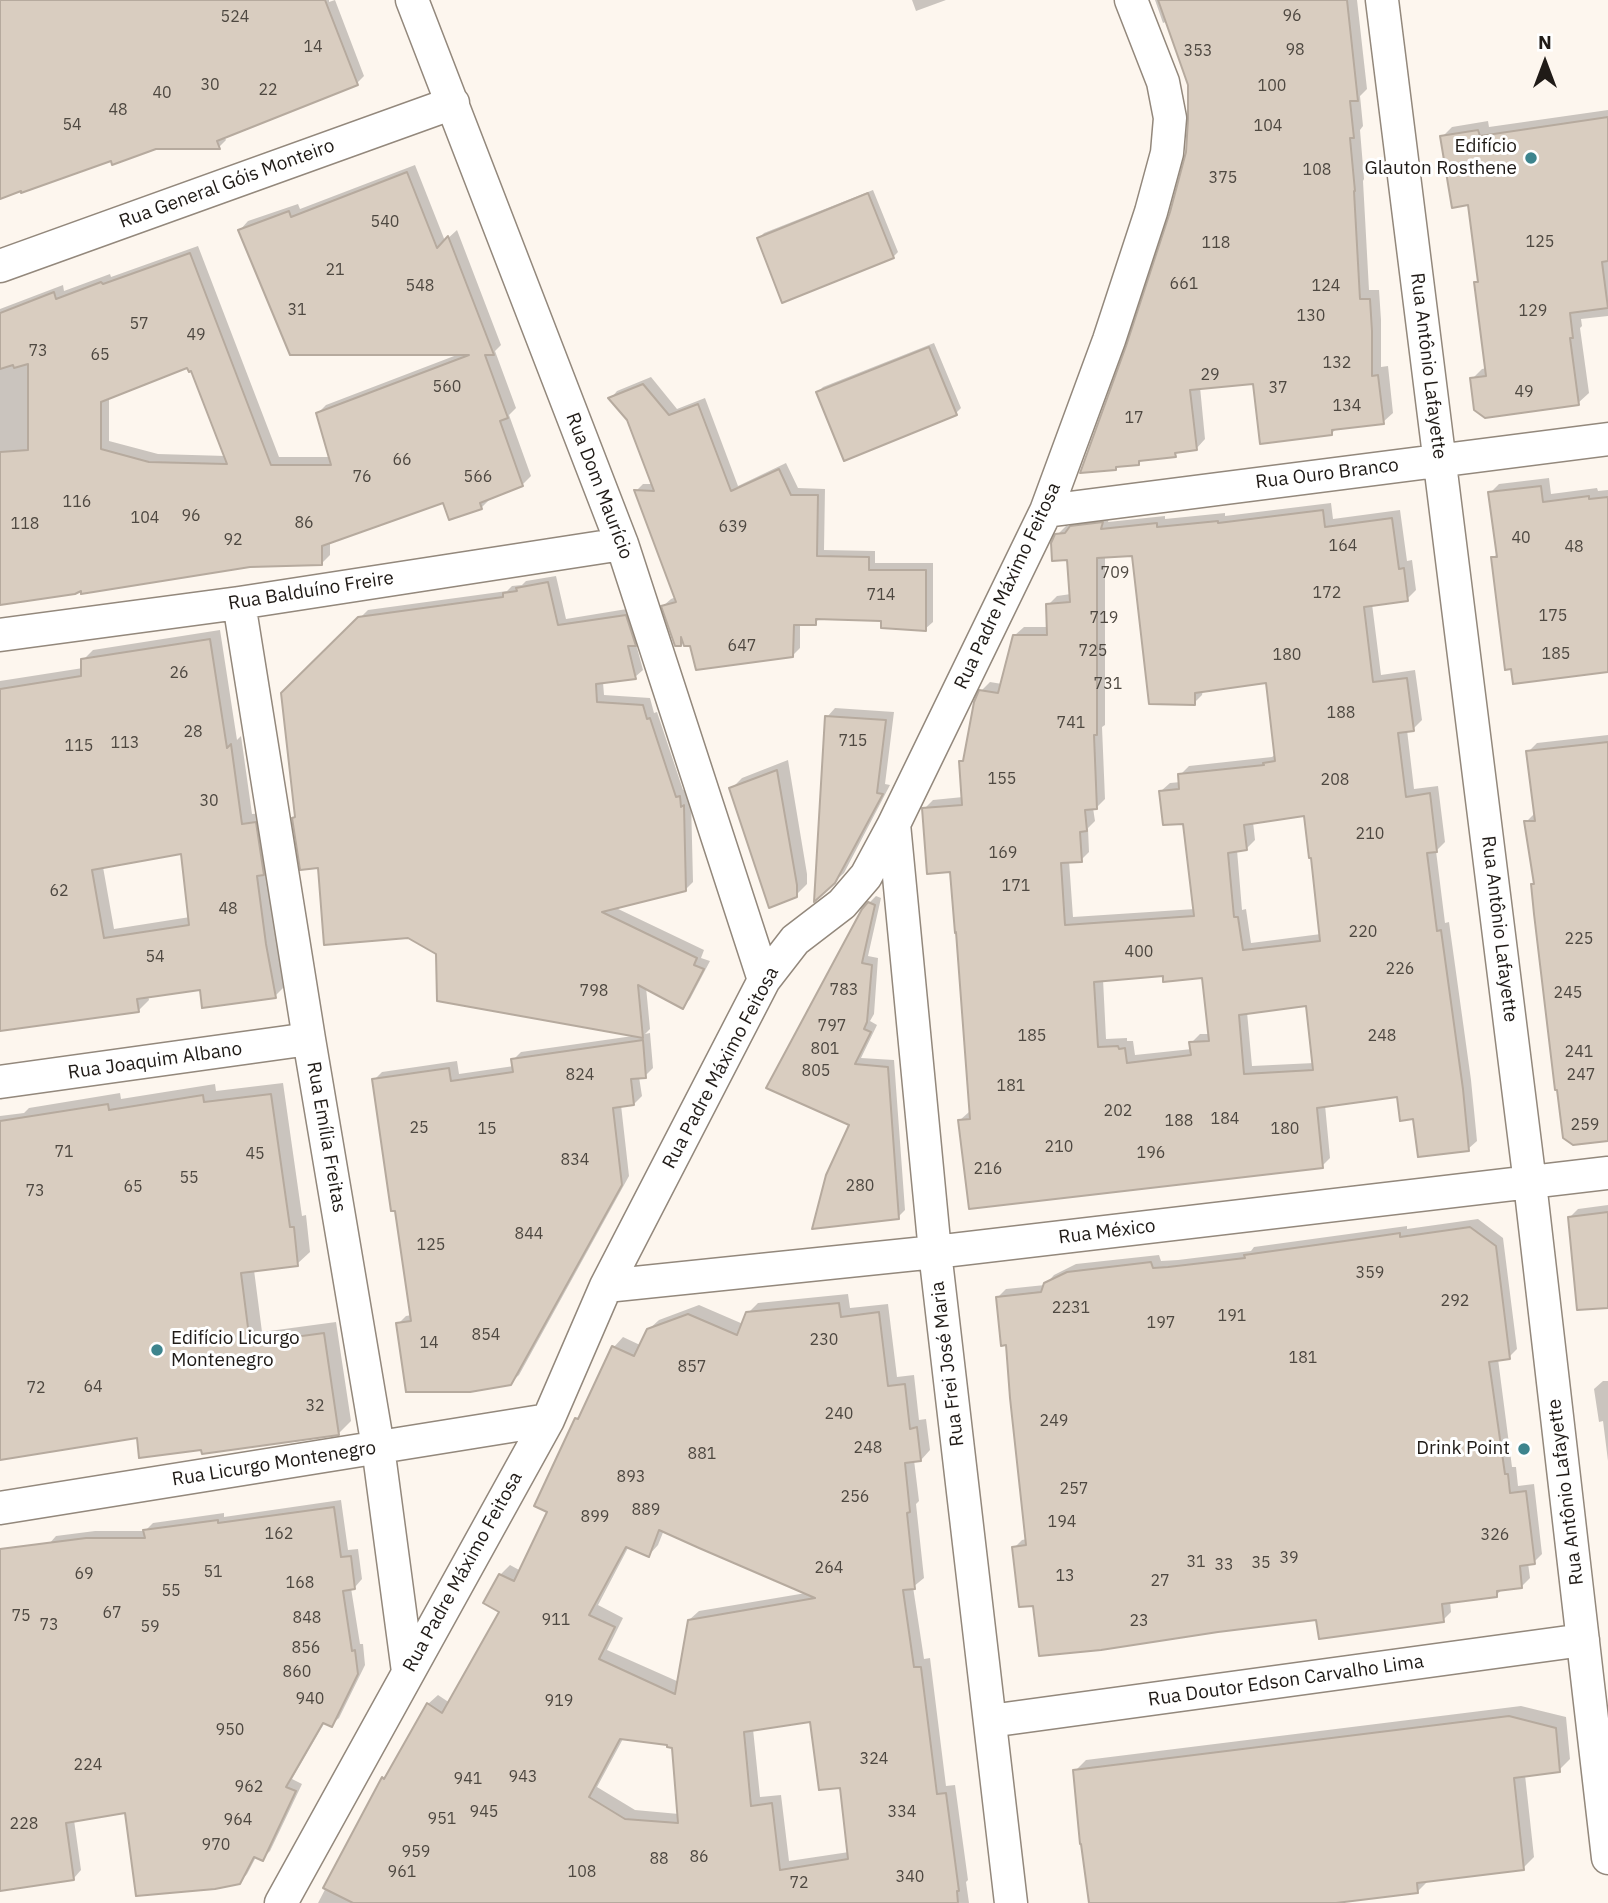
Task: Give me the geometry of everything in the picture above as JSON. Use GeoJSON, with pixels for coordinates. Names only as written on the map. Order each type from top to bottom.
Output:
{"type":"FeatureCollection","features":[{"type":"Feature","properties":{"kind":"street","name":"Rua Dom Maurício"},"geometry":{"type":"LineString","coordinates":[[412,0],[622,544],[764,980]]}},
{"type":"Feature","properties":{"kind":"street","name":"Rua Padre Máximo Feitosa"},"geometry":{"type":"LineString","coordinates":[[281,1903],[548,1420],[606,1286],[764,980],[795,940],[842,904],[866,876],[894,824],[1046,511],[1108,340],[1151,212],[1167,153],[1170,118],[1163,82],[1131,0]]}},
{"type":"Feature","properties":{"kind":"street","name":"Rua Antônio Lafayette"},"geometry":{"type":"LineString","coordinates":[[1382,0],[1530,1183],[1608,1858]]}},
{"type":"Feature","properties":{"kind":"street","name":"Rua General Góis Monteiro"},"geometry":{"type":"LineString","coordinates":[[0,266],[453,103]]}},
{"type":"Feature","properties":{"kind":"street","name":"Rua Ouro Branco"},"geometry":{"type":"LineString","coordinates":[[1046,511],[1608,439]]}},
{"type":"Feature","properties":{"kind":"street","name":"Rua Balduíno Freire"},"geometry":{"type":"LineString","coordinates":[[0,635],[239,603],[622,544]]}},
{"type":"Feature","properties":{"kind":"street","name":"Rua Emília Freitas"},"geometry":{"type":"LineString","coordinates":[[239,603],[378,1447],[408,1672]]}},
{"type":"Feature","properties":{"kind":"street","name":"Rua Frei José Maria"},"geometry":{"type":"LineString","coordinates":[[894,824],[935,1252],[1011,1903]]}},
{"type":"Feature","properties":{"kind":"street","name":"Rua Joaquim Albano"},"geometry":{"type":"LineString","coordinates":[[0,1082],[309,1039]]}},
{"type":"Feature","properties":{"kind":"street","name":"Rua México"},"geometry":{"type":"LineString","coordinates":[[606,1286],[935,1252],[1608,1173]]}},
{"type":"Feature","properties":{"kind":"street","name":"Rua Licurgo Montenegro"},"geometry":{"type":"LineString","coordinates":[[0,1508],[548,1420]]}},
{"type":"Feature","properties":{"kind":"street","name":"Rua Doutor Edson Carvalho Lima"},"geometry":{"type":"LineString","coordinates":[[990,1721],[1583,1640]]}},
{"type":"Feature","properties":{"kind":"building"},"geometry":{"type":"Polygon","coordinates":[[[0,0],[325,0],[358,85],[217,141],[220,149],[156,149],[112,165],[111,161],[0,199],[0,0]]]}},
{"type":"Feature","properties":{"kind":"building"},"geometry":{"type":"Polygon","coordinates":[[[1158,0],[1347,0],[1358,101],[1350,101],[1354,138],[1350,138],[1360,299],[1370,299],[1372,376],[1378,375],[1384,424],[1332,430],[1332,435],[1260,444],[1253,384],[1190,390],[1197,450],[1175,453],[1176,457],[1139,461],[1139,465],[1116,467],[1116,470],[1080,473],[1126,346],[1170,212],[1186,152],[1188,85],[1158,0]]]}},
{"type":"Feature","properties":{"kind":"building"},"geometry":{"type":"Polygon","coordinates":[[[1608,117],[1608,261],[1602,262],[1608,308],[1570,313],[1573,338],[1570,338],[1579,405],[1485,418],[1474,410],[1470,378],[1486,376],[1468,205],[1452,208],[1440,136],[1478,130],[1480,136],[1608,117]]]}},
{"type":"Feature","properties":{"kind":"building"},"geometry":{"type":"Polygon","coordinates":[[[407,172],[437,248],[448,236],[494,355],[485,355],[508,418],[500,421],[523,486],[480,503],[482,509],[449,520],[443,503],[322,546],[322,565],[250,567],[0,605],[0,452],[28,450],[28,364],[0,369],[0,313],[54,292],[56,299],[190,253],[271,465],[331,465],[316,413],[469,355],[290,355],[238,230],[289,211],[291,217],[407,172]],[[187,368],[101,402],[101,449],[149,462],[227,464],[191,371],[187,368]]]}},
{"type":"Feature","properties":{"kind":"building"},"geometry":{"type":"Polygon","coordinates":[[[868,193],[894,258],[782,303],[757,238],[868,193]]]}},
{"type":"Feature","properties":{"kind":"building"},"geometry":{"type":"Polygon","coordinates":[[[929,347],[957,415],[844,461],[816,392],[929,347]]]}},
{"type":"Feature","properties":{"kind":"building"},"geometry":{"type":"Polygon","coordinates":[[[643,384],[669,415],[698,404],[731,491],[779,469],[791,495],[818,495],[817,556],[869,557],[869,570],[926,570],[926,631],[881,628],[881,621],[816,619],[816,625],[794,625],[793,657],[696,670],[690,646],[684,646],[681,637],[681,646],[675,646],[661,606],[676,602],[634,490],[654,491],[627,420],[608,398],[643,384]]]}},
{"type":"Feature","properties":{"kind":"building"},"geometry":{"type":"Polygon","coordinates":[[[1541,486],[1543,502],[1589,496],[1589,499],[1608,497],[1608,672],[1513,684],[1511,669],[1505,670],[1491,557],[1497,557],[1488,492],[1541,486]]]}},
{"type":"Feature","properties":{"kind":"building"},"geometry":{"type":"Polygon","coordinates":[[[1323,510],[1325,527],[1392,518],[1399,569],[1404,568],[1408,601],[1364,607],[1373,682],[1407,678],[1414,731],[1398,733],[1406,797],[1430,793],[1437,852],[1427,853],[1437,931],[1441,930],[1469,1151],[1418,1157],[1413,1119],[1400,1121],[1397,1097],[1317,1108],[1323,1168],[969,1209],[958,1120],[970,1119],[950,872],[927,874],[922,808],[962,805],[959,761],[963,761],[974,702],[979,690],[998,693],[1013,635],[1047,635],[1046,604],[1070,602],[1067,560],[1052,561],[1051,543],[1055,534],[1065,533],[1070,526],[1103,522],[1101,529],[1157,523],[1157,527],[1218,523],[1323,510]],[[1132,556],[1097,558],[1097,735],[1094,735],[1097,809],[1085,810],[1087,831],[1080,832],[1082,862],[1061,863],[1065,925],[1194,916],[1183,824],[1163,825],[1159,791],[1179,789],[1178,774],[1264,765],[1263,763],[1275,761],[1266,683],[1195,693],[1195,705],[1149,704],[1132,556]],[[1304,816],[1244,825],[1247,850],[1228,853],[1234,917],[1238,917],[1243,950],[1320,941],[1304,816]],[[1163,976],[1094,982],[1098,1047],[1125,1048],[1127,1063],[1191,1055],[1189,1042],[1209,1041],[1202,978],[1163,982],[1163,976]],[[1306,1006],[1239,1015],[1244,1074],[1313,1070],[1306,1006]]]}},
{"type":"Feature","properties":{"kind":"building"},"geometry":{"type":"Polygon","coordinates":[[[548,582],[558,625],[626,615],[636,646],[628,646],[636,679],[596,684],[597,702],[643,705],[647,719],[650,718],[676,797],[680,796],[681,807],[684,805],[686,891],[602,912],[697,958],[694,965],[704,969],[683,1009],[638,985],[643,1038],[437,1001],[436,954],[408,938],[324,945],[318,868],[300,870],[292,818],[295,817],[281,693],[358,617],[503,597],[503,593],[517,591],[516,588],[548,582]]]}},
{"type":"Feature","properties":{"kind":"building"},"geometry":{"type":"Polygon","coordinates":[[[210,639],[227,748],[231,744],[242,824],[256,822],[264,875],[257,876],[276,998],[202,1008],[200,990],[137,999],[139,1012],[0,1031],[0,689],[81,676],[81,659],[210,639]],[[181,854],[92,870],[104,938],[189,925],[181,854]]]}},
{"type":"Feature","properties":{"kind":"building"},"geometry":{"type":"Polygon","coordinates":[[[825,716],[886,720],[877,793],[883,794],[835,883],[814,902],[825,716]]]}},
{"type":"Feature","properties":{"kind":"building"},"geometry":{"type":"Polygon","coordinates":[[[1608,742],[1608,1141],[1573,1145],[1563,1138],[1534,914],[1531,884],[1534,884],[1524,821],[1535,821],[1526,751],[1608,742]]]}},
{"type":"Feature","properties":{"kind":"building"},"geometry":{"type":"Polygon","coordinates":[[[777,770],[797,897],[769,908],[729,788],[777,770]]]}},
{"type":"Feature","properties":{"kind":"building"},"geometry":{"type":"Polygon","coordinates":[[[868,902],[875,905],[862,963],[872,965],[867,1022],[864,1029],[871,1032],[855,1064],[888,1067],[899,1219],[812,1229],[826,1175],[849,1125],[766,1088],[868,902]]]}},
{"type":"Feature","properties":{"kind":"building"},"geometry":{"type":"Polygon","coordinates":[[[643,1040],[646,1078],[631,1079],[634,1105],[613,1108],[622,1185],[511,1385],[470,1392],[406,1392],[396,1323],[411,1321],[395,1211],[391,1211],[372,1079],[449,1068],[451,1081],[513,1072],[511,1059],[643,1040]]]}},
{"type":"Feature","properties":{"kind":"building"},"geometry":{"type":"Polygon","coordinates":[[[271,1094],[298,1266],[241,1273],[250,1343],[324,1333],[339,1435],[202,1454],[201,1450],[139,1458],[137,1438],[0,1460],[0,1121],[108,1104],[109,1110],[203,1095],[204,1102],[271,1094]]]}},
{"type":"Feature","properties":{"kind":"building"},"geometry":{"type":"Polygon","coordinates":[[[1608,1212],[1608,1308],[1577,1310],[1568,1217],[1608,1212]]]}},
{"type":"Feature","properties":{"kind":"building"},"geometry":{"type":"Polygon","coordinates":[[[1470,1227],[1496,1246],[1510,1359],[1489,1362],[1510,1493],[1526,1491],[1535,1564],[1520,1566],[1522,1588],[1497,1591],[1497,1597],[1442,1604],[1444,1622],[1319,1639],[1316,1620],[1039,1656],[1033,1606],[1019,1607],[1012,1547],[1026,1545],[1006,1345],[1001,1346],[996,1297],[1041,1292],[1044,1283],[1067,1272],[1151,1262],[1153,1268],[1168,1267],[1245,1258],[1244,1255],[1400,1233],[1400,1237],[1470,1227]]]}},
{"type":"Feature","properties":{"kind":"building"},"geometry":{"type":"Polygon","coordinates":[[[839,1303],[841,1317],[879,1312],[888,1386],[905,1384],[910,1429],[917,1427],[921,1461],[905,1463],[915,1589],[903,1590],[914,1667],[921,1667],[937,1794],[946,1793],[959,1891],[958,1903],[353,1903],[323,1888],[382,1777],[384,1779],[427,1703],[442,1713],[499,1612],[483,1603],[499,1574],[514,1581],[547,1512],[534,1506],[612,1346],[634,1356],[647,1329],[688,1314],[737,1335],[746,1312],[839,1303]],[[659,1530],[649,1557],[626,1547],[589,1615],[615,1627],[599,1659],[675,1694],[688,1620],[815,1598],[699,1548],[659,1530]],[[810,1722],[744,1732],[751,1806],[772,1803],[780,1870],[848,1859],[840,1788],[819,1790],[810,1722]],[[620,1739],[589,1797],[625,1819],[678,1823],[672,1748],[667,1745],[620,1739]]]}},
{"type":"Feature","properties":{"kind":"building"},"geometry":{"type":"Polygon","coordinates":[[[334,1507],[341,1557],[351,1556],[355,1589],[343,1591],[358,1674],[332,1727],[323,1723],[286,1787],[296,1791],[263,1861],[254,1857],[240,1884],[215,1889],[136,1896],[125,1813],[66,1823],[74,1880],[0,1891],[0,1549],[86,1538],[145,1538],[143,1530],[334,1507]]]}},
{"type":"Feature","properties":{"kind":"building"},"geometry":{"type":"Polygon","coordinates":[[[1509,1716],[1556,1728],[1560,1772],[1514,1778],[1524,1870],[1417,1883],[1418,1893],[1336,1903],[1089,1903],[1073,1770],[1509,1716]]]}},
{"type":"Feature","properties":{"kind":"place","name":"Edifício Glauton Rosthene"},"geometry":{"type":"Point","coordinates":[1531,158]}},
{"type":"Feature","properties":{"kind":"place","name":"Edifício Licurgo Montenegro"},"geometry":{"type":"Point","coordinates":[157,1350]}},
{"type":"Feature","properties":{"kind":"place","name":"Drink Point"},"geometry":{"type":"Point","coordinates":[1524,1449]}}]}
